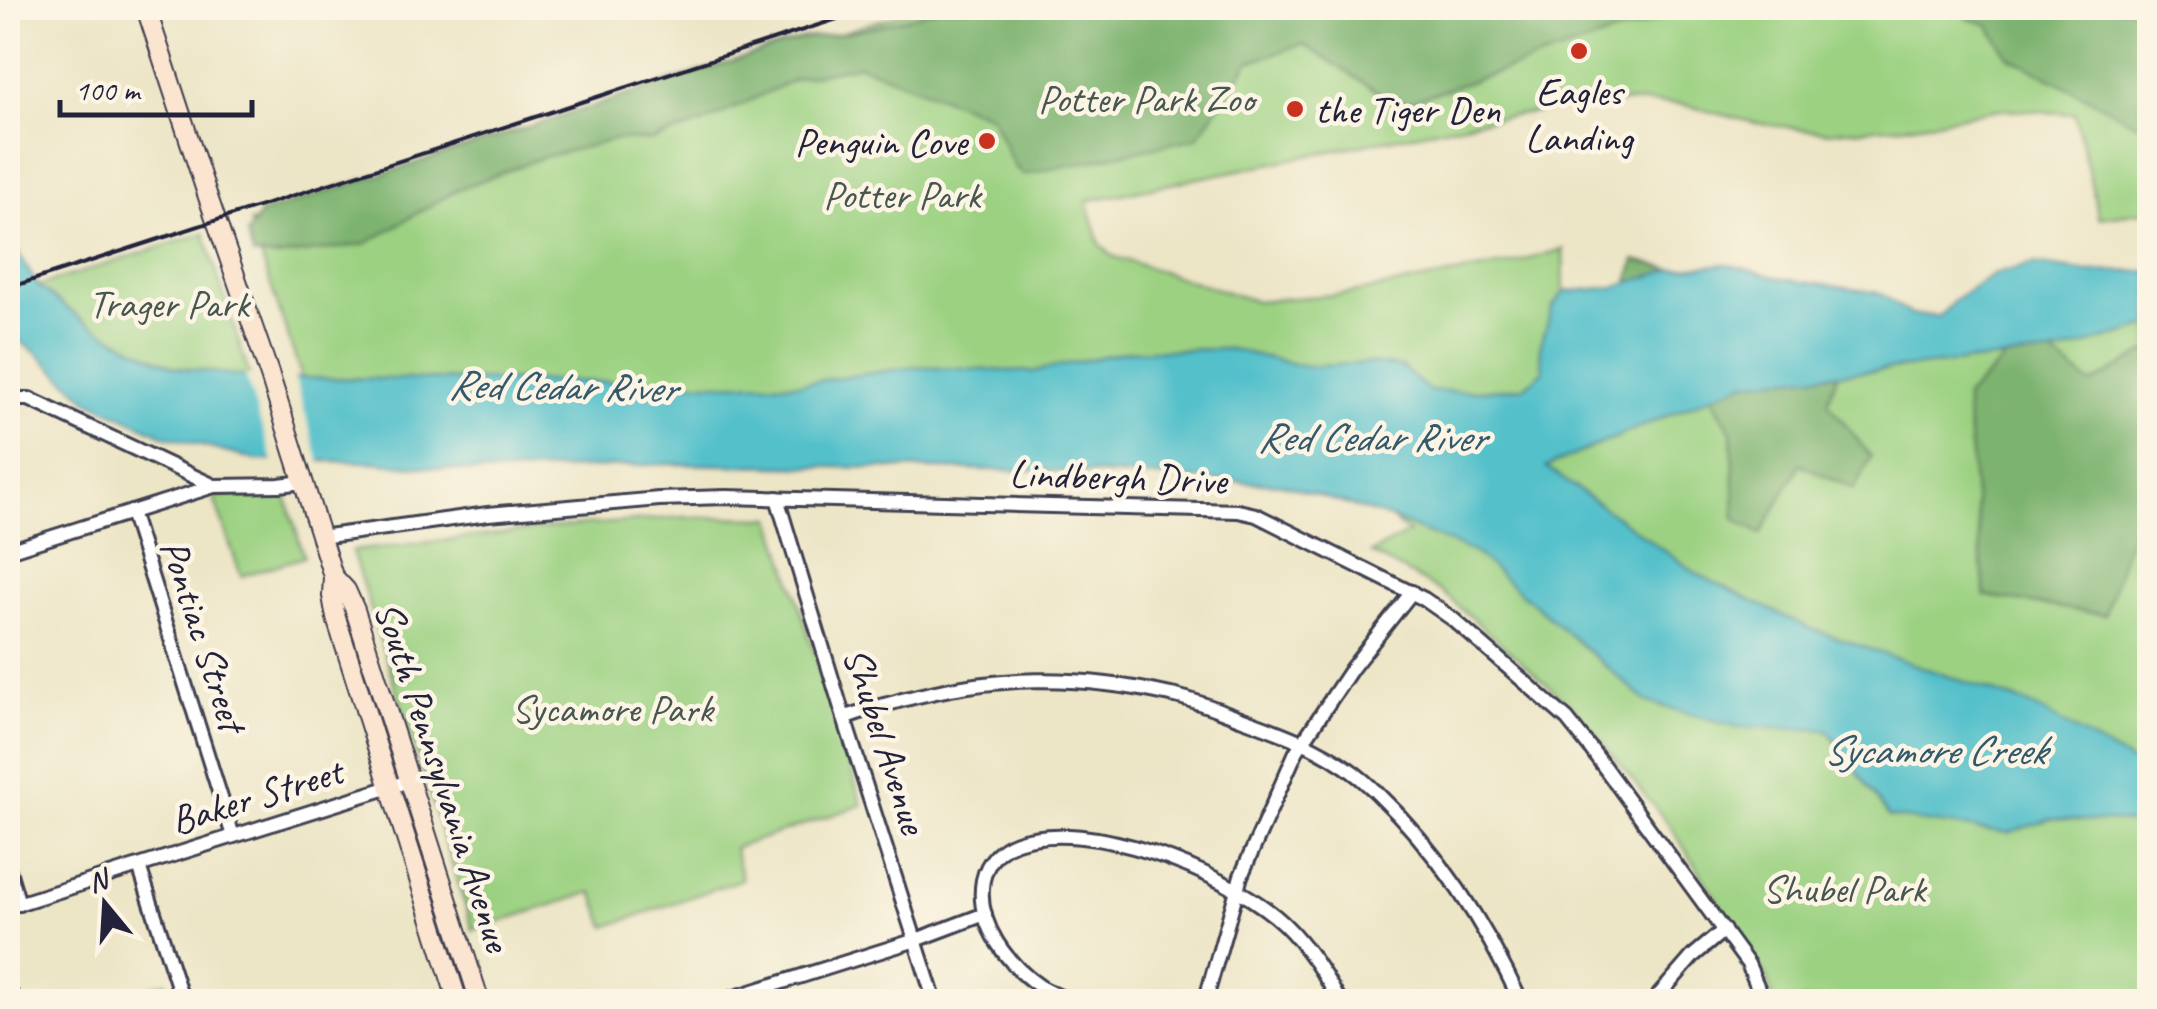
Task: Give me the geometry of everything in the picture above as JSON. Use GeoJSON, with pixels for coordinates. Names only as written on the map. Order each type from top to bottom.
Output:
{"type":"FeatureCollection","features":[{"type":"Feature","properties":{"kind":"main road","name":"South Pennsylvania Avenue"},"geometry":{"type":"LineString","coordinates":[[146,8],[320,537],[334,576],[355,610],[480,1002]]}},
{"type":"Feature","properties":{"kind":"main road","name":"South Pennsylvania Avenue"},"geometry":{"type":"LineString","coordinates":[[334,576],[336,618],[458,1002]]}},
{"type":"Feature","properties":{"kind":"street"},"geometry":{"type":"LineString","coordinates":[[8,398],[28,399],[214,486]]}},
{"type":"Feature","properties":{"kind":"street"},"geometry":{"type":"LineString","coordinates":[[8,551],[214,486],[280,485],[300,475]]}},
{"type":"Feature","properties":{"kind":"street","name":"Lindbergh Drive"},"geometry":{"type":"LineString","coordinates":[[320,537],[488,514],[726,497],[1238,511],[1270,522],[1412,592],[1454,620],[1566,719],[1748,964],[1764,1002]]}},
{"type":"Feature","properties":{"kind":"street","name":"Shubel Avenue"},"geometry":{"type":"LineString","coordinates":[[777,498],[935,1002]]}},
{"type":"Feature","properties":{"kind":"street","name":"Pontiac Street"},"geometry":{"type":"LineString","coordinates":[[131,512],[233,836]]}},
{"type":"Feature","properties":{"kind":"street"},"geometry":{"type":"LineString","coordinates":[[1204,1002],[1236,888],[1279,788],[1303,741],[1352,668],[1412,592]]}},
{"type":"Feature","properties":{"kind":"street"},"geometry":{"type":"LineString","coordinates":[[844,718],[970,684],[1068,679],[1175,695],[1303,741],[1336,760],[1374,790],[1440,863],[1489,936],[1521,1002]]}},
{"type":"Feature","properties":{"kind":"street","name":"Baker Street"},"geometry":{"type":"LineString","coordinates":[[13,906],[410,781]]}},
{"type":"Feature","properties":{"kind":"street"},"geometry":{"type":"LineString","coordinates":[[1070,1002],[1041,987],[1012,961],[998,945],[985,914],[982,890],[991,860],[1015,843],[1032,838],[1092,838],[1130,844],[1236,888],[1279,920],[1308,951],[1340,1002]]}},
{"type":"Feature","properties":{"kind":"street"},"geometry":{"type":"LineString","coordinates":[[140,866],[183,1002]]}},
{"type":"Feature","properties":{"kind":"street"},"geometry":{"type":"LineString","coordinates":[[8,867],[13,906]]}},
{"type":"Feature","properties":{"kind":"street"},"geometry":{"type":"LineString","coordinates":[[719,1002],[916,940],[985,914]]}},
{"type":"Feature","properties":{"kind":"street"},"geometry":{"type":"LineString","coordinates":[[1653,1002],[1693,956],[1724,930]]}},
{"type":"Feature","properties":{"kind":"green space","name":"Potter Park"},"geometry":{"type":"Polygon","coordinates":[[[918,8],[2149,8],[2149,211],[2099,218],[2075,114],[2000,109],[1915,125],[1824,132],[1755,123],[1681,104],[1602,102],[1473,122],[1087,201],[1100,244],[1112,256],[1255,301],[1347,294],[1515,263],[1563,249],[1564,292],[1552,308],[1544,371],[1524,387],[1429,391],[1401,367],[1368,363],[1306,367],[1230,349],[1127,351],[1032,372],[913,367],[797,384],[302,378],[250,223],[918,8]]]}},
{"type":"Feature","properties":{"kind":"green space","name":"Potter Park Zoo"},"geometry":{"type":"Polygon","coordinates":[[[940,8],[1687,8],[1408,102],[1383,95],[1303,44],[1249,62],[1197,138],[1024,175],[1014,166],[991,116],[859,65],[795,79],[701,124],[652,141],[617,139],[540,158],[457,190],[365,244],[276,257],[253,255],[247,234],[261,213],[804,38],[873,27],[940,8]]]}},
{"type":"Feature","properties":{"kind":"green space"},"geometry":{"type":"Polygon","coordinates":[[[1958,8],[2149,8],[2149,130],[2008,56],[1988,24],[1968,19],[1958,8]]]}},
{"type":"Feature","properties":{"kind":"green space","name":"Trager Park"},"geometry":{"type":"Polygon","coordinates":[[[204,233],[250,377],[174,367],[81,319],[38,286],[204,233]]]}},
{"type":"Feature","properties":{"kind":"green space"},"geometry":{"type":"Polygon","coordinates":[[[1635,260],[1857,315],[1828,402],[1871,457],[1854,489],[1800,464],[1761,534],[1735,519],[1732,433],[1676,333],[1623,303],[1635,260]]]}},
{"type":"Feature","properties":{"kind":"green space","name":"Shubel Park"},"geometry":{"type":"Polygon","coordinates":[[[2149,326],[2149,1001],[1773,1001],[1767,978],[1671,827],[1574,708],[1442,592],[1371,553],[1409,533],[1390,518],[1546,467],[1746,382],[2060,353],[2149,326]]]}},
{"type":"Feature","properties":{"kind":"green space"},"geometry":{"type":"Polygon","coordinates":[[[2029,336],[2091,384],[2149,350],[2149,517],[2132,527],[2105,615],[1985,596],[1965,397],[2029,336]]]}},
{"type":"Feature","properties":{"kind":"green space"},"geometry":{"type":"Polygon","coordinates":[[[285,493],[304,557],[241,576],[213,496],[285,493]]]}},
{"type":"Feature","properties":{"kind":"green space","name":"Sycamore Park"},"geometry":{"type":"Polygon","coordinates":[[[684,517],[772,518],[862,805],[734,848],[742,879],[606,927],[593,892],[473,930],[352,551],[684,517]]]}},
{"type":"Feature","properties":{"kind":"green space"},"geometry":{"type":"Polygon","coordinates":[[[166,982],[173,1001],[104,1001],[166,982]]]}},
{"type":"Feature","properties":{"kind":"water","name":"Red Cedar River"},"geometry":{"type":"Polygon","coordinates":[[[8,237],[38,286],[81,319],[174,367],[250,377],[302,378],[797,384],[913,367],[1032,372],[1127,351],[1230,349],[1306,367],[1368,363],[1402,367],[1429,391],[1478,391],[1524,387],[1543,371],[1540,347],[1552,308],[1564,292],[1614,287],[1673,269],[1727,264],[1783,279],[1880,293],[1911,315],[1940,316],[1956,299],[1995,274],[2034,264],[2089,272],[2149,271],[2149,326],[2060,353],[1746,382],[1546,467],[1699,575],[1809,628],[2031,705],[2149,773],[2149,823],[2050,819],[2008,833],[1889,817],[1828,730],[1738,727],[1647,702],[1475,553],[1390,518],[1282,484],[1047,471],[665,464],[489,473],[370,462],[255,460],[165,436],[89,401],[8,333],[8,237]]]}},
{"type":"Feature","properties":{"kind":"pier"},"geometry":{"type":"Polygon","coordinates":[[[245,375],[294,376],[321,466],[274,465],[245,375]]]}},
{"type":"Feature","properties":{"kind":"railway"},"geometry":{"type":"LineString","coordinates":[[8,288],[871,8]]}},
{"type":"Feature","properties":{"kind":"railway"},"geometry":{"type":"LineString","coordinates":[[8,969],[22,1002]]}},
{"type":"Feature","properties":{"kind":"place","name":"Eagles Landing"},"geometry":{"type":"Point","coordinates":[1579,51]}},
{"type":"Feature","properties":{"kind":"place","name":"the Tiger Den"},"geometry":{"type":"Point","coordinates":[1295,109]}},
{"type":"Feature","properties":{"kind":"place","name":"Penguin Cove"},"geometry":{"type":"Point","coordinates":[987,141]}},
{"type":"Feature","properties":{"kind":"water label","name":"Sycamore Creek"},"geometry":{"type":"Point","coordinates":[1934,749]}}]}
